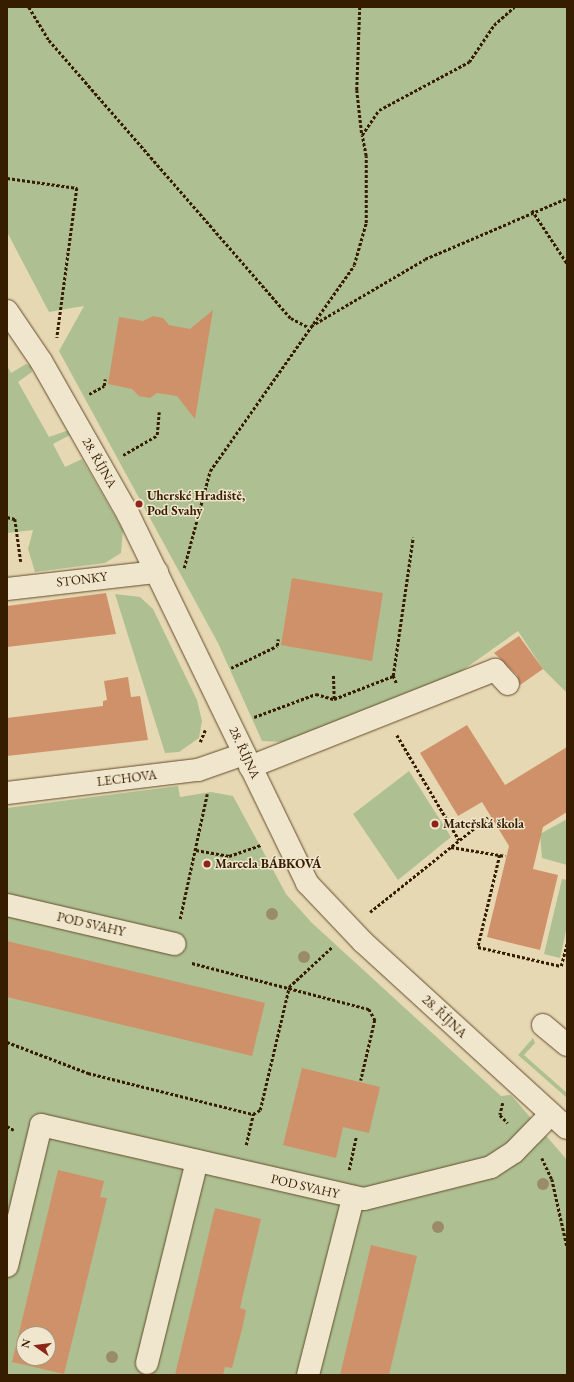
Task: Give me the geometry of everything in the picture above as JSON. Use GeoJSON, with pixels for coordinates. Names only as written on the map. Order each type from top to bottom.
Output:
{"type":"FeatureCollection","features":[{"type":"Feature","properties":{"kind":"street","name":"28. ŘÍJNA"},"geometry":{"type":"LineString","coordinates":[[7,311],[41,360],[157,572],[298,870],[351,930],[567,1128]]}},
{"type":"Feature","properties":{"kind":"street","name":"STONKY"},"geometry":{"type":"LineString","coordinates":[[7,589],[157,572]]}},
{"type":"Feature","properties":{"kind":"street","name":"LECHOVA"},"geometry":{"type":"LineString","coordinates":[[7,793],[198,770],[247,760],[495,670],[508,684]]}},
{"type":"Feature","properties":{"kind":"street","name":"POD SVAHY"},"geometry":{"type":"LineString","coordinates":[[7,905],[175,944]]}},
{"type":"Feature","properties":{"kind":"street"},"geometry":{"type":"LineString","coordinates":[[543,1025],[567,1046]]}},
{"type":"Feature","properties":{"kind":"street","name":"POD SVAHY"},"geometry":{"type":"LineString","coordinates":[[7,1266],[41,1124],[348,1196],[375,1197],[491,1167],[514,1152],[551,1114]]}},
{"type":"Feature","properties":{"kind":"street"},"geometry":{"type":"LineString","coordinates":[[147,1363],[197,1161]]}},
{"type":"Feature","properties":{"kind":"street"},"geometry":{"type":"LineString","coordinates":[[308,1375],[348,1196]]}},
{"type":"Feature","properties":{"kind":"path"},"geometry":{"type":"LineString","coordinates":[[29,7],[48,40],[291,318],[308,327]]}},
{"type":"Feature","properties":{"kind":"path"},"geometry":{"type":"LineString","coordinates":[[182,574],[210,471],[308,327],[354,265],[366,223],[366,156],[362,135],[358,90],[360,7]]}},
{"type":"Feature","properties":{"kind":"path"},"geometry":{"type":"LineString","coordinates":[[362,135],[379,110],[469,62],[494,25],[514,7]]}},
{"type":"Feature","properties":{"kind":"path"},"geometry":{"type":"LineString","coordinates":[[7,178],[77,188],[56,343]]}},
{"type":"Feature","properties":{"kind":"path"},"geometry":{"type":"LineString","coordinates":[[308,327],[425,259],[532,210],[567,198]]}},
{"type":"Feature","properties":{"kind":"path"},"geometry":{"type":"LineString","coordinates":[[532,210],[567,263]]}},
{"type":"Feature","properties":{"kind":"path"},"geometry":{"type":"LineString","coordinates":[[81,398],[104,386],[105,379]]}},
{"type":"Feature","properties":{"kind":"path"},"geometry":{"type":"LineString","coordinates":[[116,459],[157,435],[159,412]]}},
{"type":"Feature","properties":{"kind":"path"},"geometry":{"type":"LineString","coordinates":[[7,517],[15,519],[21,567]]}},
{"type":"Feature","properties":{"kind":"path"},"geometry":{"type":"LineString","coordinates":[[225,671],[277,646],[278,639]]}},
{"type":"Feature","properties":{"kind":"path"},"geometry":{"type":"LineString","coordinates":[[333,674],[334,699]]}},
{"type":"Feature","properties":{"kind":"path"},"geometry":{"type":"LineString","coordinates":[[248,719],[316,694],[334,699],[393,676]]}},
{"type":"Feature","properties":{"kind":"path"},"geometry":{"type":"LineString","coordinates":[[195,746],[206,726]]}},
{"type":"Feature","properties":{"kind":"path"},"geometry":{"type":"LineString","coordinates":[[202,790],[208,789],[172,958],[369,1009],[375,1020],[362,1080]]}},
{"type":"Feature","properties":{"kind":"path"},"geometry":{"type":"LineString","coordinates":[[7,1042],[88,1073],[253,1114],[260,1110],[289,988],[351,930],[488,817]]}},
{"type":"Feature","properties":{"kind":"path"},"geometry":{"type":"LineString","coordinates":[[196,850],[229,856],[264,844]]}},
{"type":"Feature","properties":{"kind":"path"},"geometry":{"type":"LineString","coordinates":[[451,846],[505,856]]}},
{"type":"Feature","properties":{"kind":"path"},"geometry":{"type":"LineString","coordinates":[[500,855],[478,947],[561,966],[567,943]]}},
{"type":"Feature","properties":{"kind":"path"},"geometry":{"type":"LineString","coordinates":[[240,1171],[253,1114]]}},
{"type":"Feature","properties":{"kind":"path"},"geometry":{"type":"LineString","coordinates":[[348,1196],[356,1138]]}},
{"type":"Feature","properties":{"kind":"path"},"geometry":{"type":"LineString","coordinates":[[538,1153],[552,1180],[567,1246]]}},
{"type":"Feature","properties":{"kind":"green space"},"geometry":{"type":"Polygon","coordinates":[[[7,7],[567,7],[567,693],[543,669],[518,631],[419,701],[281,742],[262,741],[218,643],[59,351],[84,306],[49,312],[7,232],[7,7]]]}},
{"type":"Feature","properties":{"kind":"green space"},"geometry":{"type":"Polygon","coordinates":[[[26,364],[31,366],[32,372],[18,382],[49,437],[69,430],[70,435],[53,444],[65,467],[82,459],[123,530],[121,553],[105,563],[35,572],[28,549],[33,530],[7,533],[7,366],[11,373],[26,364]]]}},
{"type":"Feature","properties":{"kind":"green space"},"geometry":{"type":"Polygon","coordinates":[[[115,594],[140,597],[153,609],[197,700],[202,721],[199,738],[179,752],[165,753],[115,594]]]}},
{"type":"Feature","properties":{"kind":"green space"},"geometry":{"type":"Polygon","coordinates":[[[409,771],[451,837],[398,880],[353,814],[409,771]]]}},
{"type":"Feature","properties":{"kind":"green space"},"geometry":{"type":"Polygon","coordinates":[[[178,786],[180,797],[211,792],[233,796],[286,894],[312,923],[501,1096],[511,1095],[567,1160],[567,1375],[7,1375],[7,808],[178,786]]]}},
{"type":"Feature","properties":{"kind":"green space"},"geometry":{"type":"Polygon","coordinates":[[[567,819],[567,865],[542,858],[540,834],[567,819]]]}},
{"type":"Feature","properties":{"kind":"green space"},"geometry":{"type":"Polygon","coordinates":[[[562,879],[567,880],[567,926],[560,958],[544,954],[562,879]]]}},
{"type":"Feature","properties":{"kind":"green space"},"geometry":{"type":"Polygon","coordinates":[[[533,1038],[535,1043],[524,1055],[567,1093],[567,1098],[518,1055],[533,1038]]]}},
{"type":"Feature","properties":{"kind":"building"},"geometry":{"type":"Polygon","coordinates":[[[213,310],[195,419],[177,396],[157,393],[150,398],[139,396],[132,389],[108,384],[119,317],[143,321],[153,316],[163,318],[169,325],[190,329],[213,310]]]}},
{"type":"Feature","properties":{"kind":"building"},"geometry":{"type":"Polygon","coordinates":[[[292,578],[383,593],[372,661],[281,645],[292,578]]]}},
{"type":"Feature","properties":{"kind":"building"},"geometry":{"type":"Polygon","coordinates":[[[106,593],[116,634],[7,647],[7,606],[106,593]]]}},
{"type":"Feature","properties":{"kind":"building"},"geometry":{"type":"Polygon","coordinates":[[[519,636],[543,669],[520,685],[517,675],[494,653],[519,636]]]}},
{"type":"Feature","properties":{"kind":"building"},"geometry":{"type":"Polygon","coordinates":[[[128,677],[131,697],[140,696],[148,740],[7,756],[7,718],[103,706],[103,701],[107,700],[104,681],[128,677]]]}},
{"type":"Feature","properties":{"kind":"building"},"geometry":{"type":"Polygon","coordinates":[[[467,725],[505,785],[567,747],[567,812],[543,827],[533,869],[558,875],[540,950],[487,937],[509,846],[482,802],[458,816],[420,753],[467,725]]]}},
{"type":"Feature","properties":{"kind":"building"},"geometry":{"type":"Polygon","coordinates":[[[7,941],[265,1003],[252,1056],[7,997],[7,941]]]}},
{"type":"Feature","properties":{"kind":"building"},"geometry":{"type":"Polygon","coordinates":[[[302,1068],[380,1087],[369,1133],[343,1127],[336,1158],[283,1145],[302,1068]]]}},
{"type":"Feature","properties":{"kind":"building"},"geometry":{"type":"Polygon","coordinates":[[[58,1170],[104,1181],[100,1197],[107,1198],[64,1374],[29,1366],[56,1366],[56,1326],[21,1326],[58,1170]]]}},
{"type":"Feature","properties":{"kind":"building"},"geometry":{"type":"Polygon","coordinates":[[[215,1208],[261,1219],[240,1308],[246,1310],[243,1325],[232,1368],[225,1367],[223,1375],[175,1375],[215,1208]]]}},
{"type":"Feature","properties":{"kind":"building"},"geometry":{"type":"Polygon","coordinates":[[[371,1245],[417,1256],[389,1375],[340,1375],[371,1245]]]}},
{"type":"Feature","properties":{"kind":"building"},"geometry":{"type":"Polygon","coordinates":[[[16,1345],[16,1363],[12,1362],[16,1345]]]}},
{"type":"Feature","properties":{"kind":"place","name":"Uherské Hradiště, Pod Svahy"},"geometry":{"type":"Point","coordinates":[139,504]}},
{"type":"Feature","properties":{"kind":"place","name":"Mateřská škola"},"geometry":{"type":"Point","coordinates":[435,824]}},
{"type":"Feature","properties":{"kind":"place","name":"Marcela BÁBKOVÁ"},"geometry":{"type":"Point","coordinates":[207,864]}}]}
